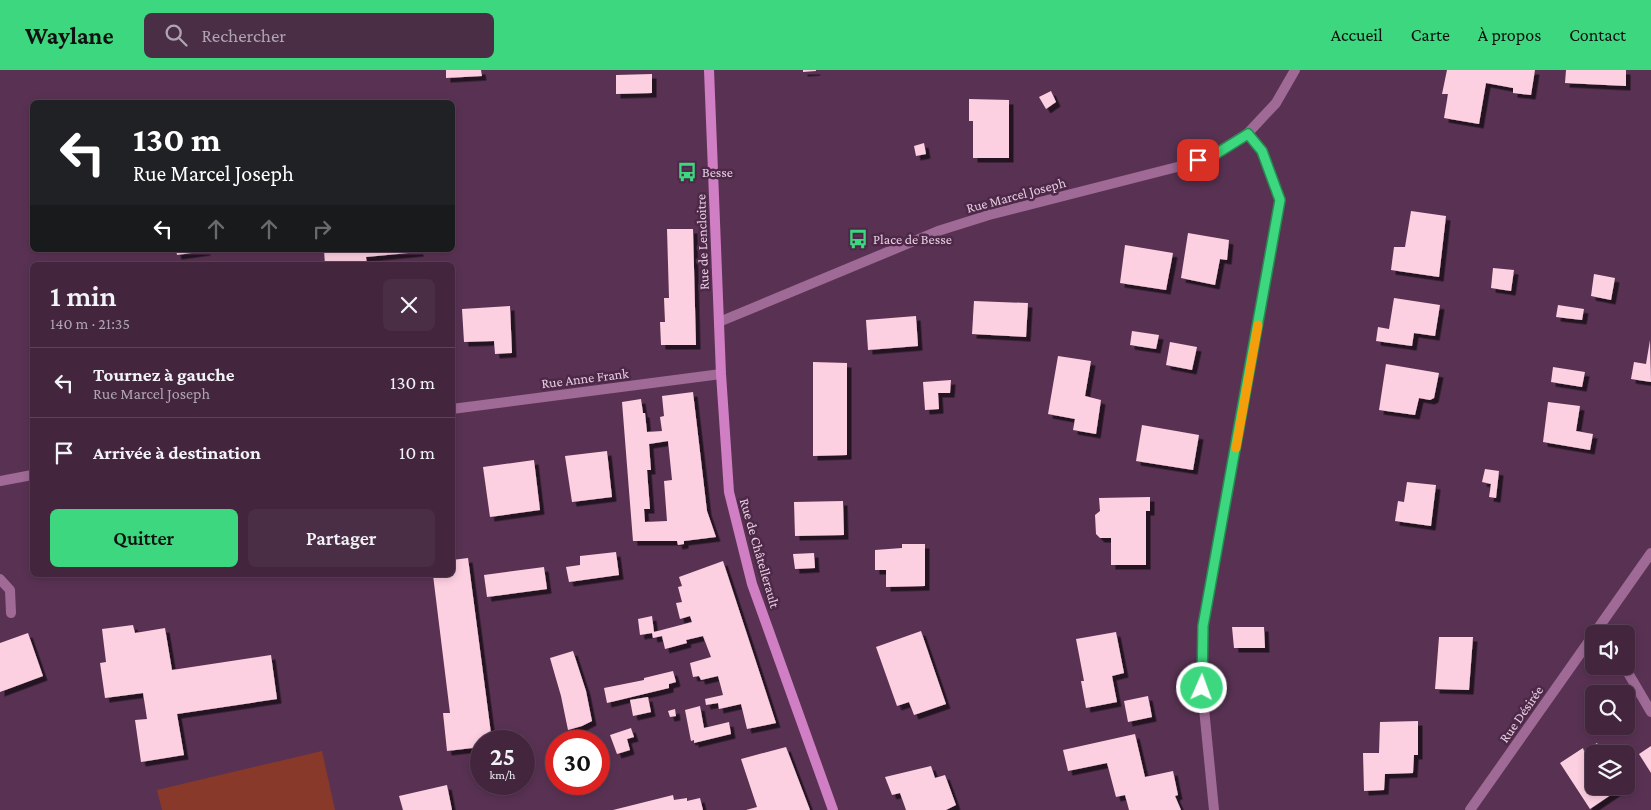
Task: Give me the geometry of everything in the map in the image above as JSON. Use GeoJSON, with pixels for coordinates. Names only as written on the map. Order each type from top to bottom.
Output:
{"type":"FeatureCollection","features":[{"type":"Feature","properties":{"kind":"main road","name":"Rue de Lencloitre"},"geometry":{"type":"LineString","coordinates":[[710,70],[719,322]]}},
{"type":"Feature","properties":{"kind":"main road","name":"Rue de Châtellerault"},"geometry":{"type":"LineString","coordinates":[[719,322],[729,492],[752,584],[833,810]]}},
{"type":"Feature","properties":{"kind":"street","name":"Rue Marcel Joseph"},"geometry":{"type":"LineString","coordinates":[[719,322],[938,231],[989,215],[1181,166],[1216,154],[1248,134],[1276,103],[1295,70]]}},
{"type":"Feature","properties":{"kind":"street"},"geometry":{"type":"LineString","coordinates":[[1214,810],[1202,688],[1203,626],[1280,200],[1262,151],[1248,134]]}},
{"type":"Feature","properties":{"kind":"street","name":"Rue Anne Frank"},"geometry":{"type":"LineString","coordinates":[[455,409],[721,374]]}},
{"type":"Feature","properties":{"kind":"street"},"geometry":{"type":"LineString","coordinates":[[0,481],[30,475]]}},
{"type":"Feature","properties":{"kind":"street","name":"Rue Désirée"},"geometry":{"type":"LineString","coordinates":[[1603,625],[1651,553]]}},
{"type":"Feature","properties":{"kind":"street"},"geometry":{"type":"LineString","coordinates":[[0,579],[10,590],[11,613]]}},
{"type":"Feature","properties":{"kind":"street","name":"Rue Désirée"},"geometry":{"type":"LineString","coordinates":[[1470,810],[1585,650]]}},
{"type":"Feature","properties":{"kind":"street"},"geometry":{"type":"LineString","coordinates":[[1629,675],[1651,712]]}},
{"type":"Feature","properties":{"kind":"shaded area"},"geometry":{"type":"Polygon","coordinates":[[[322,751],[335,810],[162,810],[157,790],[322,751]]]}},
{"type":"Feature","properties":{"kind":"building"},"geometry":{"type":"Polygon","coordinates":[[[446,70],[481,70],[482,76],[446,78],[446,70]]]}},
{"type":"Feature","properties":{"kind":"building"},"geometry":{"type":"Polygon","coordinates":[[[803,70],[816,70],[816,71],[803,72],[803,70]]]}},
{"type":"Feature","properties":{"kind":"building"},"geometry":{"type":"Polygon","coordinates":[[[1447,70],[1535,70],[1531,95],[1513,93],[1513,88],[1486,83],[1479,124],[1444,118],[1448,94],[1442,94],[1447,70]]]}},
{"type":"Feature","properties":{"kind":"building"},"geometry":{"type":"Polygon","coordinates":[[[1566,70],[1626,70],[1626,86],[1565,83],[1566,70]]]}},
{"type":"Feature","properties":{"kind":"building"},"geometry":{"type":"Polygon","coordinates":[[[652,74],[652,93],[616,94],[616,75],[652,74]]]}},
{"type":"Feature","properties":{"kind":"building"},"geometry":{"type":"Polygon","coordinates":[[[1051,91],[1056,102],[1046,109],[1039,97],[1051,91]]]}},
{"type":"Feature","properties":{"kind":"building"},"geometry":{"type":"Polygon","coordinates":[[[969,99],[1009,100],[1009,158],[973,158],[973,121],[969,121],[969,99]]]}},
{"type":"Feature","properties":{"kind":"building"},"geometry":{"type":"Polygon","coordinates":[[[924,143],[926,154],[916,156],[914,146],[924,143]]]}},
{"type":"Feature","properties":{"kind":"building"},"geometry":{"type":"Polygon","coordinates":[[[1411,211],[1446,216],[1439,277],[1391,270],[1394,247],[1405,247],[1411,211]]]}},
{"type":"Feature","properties":{"kind":"building"},"geometry":{"type":"Polygon","coordinates":[[[667,229],[693,229],[696,345],[661,345],[660,322],[665,322],[664,298],[669,298],[667,229]]]}},
{"type":"Feature","properties":{"kind":"building"},"geometry":{"type":"Polygon","coordinates":[[[1188,233],[1229,240],[1227,260],[1220,259],[1215,285],[1181,278],[1188,233]]]}},
{"type":"Feature","properties":{"kind":"building"},"geometry":{"type":"Polygon","coordinates":[[[1125,245],[1173,253],[1166,290],[1120,283],[1125,245]]]}},
{"type":"Feature","properties":{"kind":"building"},"geometry":{"type":"Polygon","coordinates":[[[176,252],[199,252],[177,255],[176,252]]]}},
{"type":"Feature","properties":{"kind":"building"},"geometry":{"type":"Polygon","coordinates":[[[324,252],[419,252],[366,257],[367,262],[325,262],[324,252]]]}},
{"type":"Feature","properties":{"kind":"building"},"geometry":{"type":"Polygon","coordinates":[[[1493,268],[1514,270],[1511,291],[1491,288],[1493,268]]]}},
{"type":"Feature","properties":{"kind":"building"},"geometry":{"type":"Polygon","coordinates":[[[1594,274],[1615,278],[1611,300],[1591,296],[1594,274]]]}},
{"type":"Feature","properties":{"kind":"building"},"geometry":{"type":"Polygon","coordinates":[[[1394,298],[1440,305],[1435,336],[1414,333],[1412,346],[1376,341],[1378,327],[1389,329],[1394,298]]]}},
{"type":"Feature","properties":{"kind":"building"},"geometry":{"type":"Polygon","coordinates":[[[974,301],[1028,303],[1026,337],[972,334],[974,301]]]}},
{"type":"Feature","properties":{"kind":"building"},"geometry":{"type":"Polygon","coordinates":[[[1558,305],[1584,309],[1582,320],[1556,317],[1558,305]]]}},
{"type":"Feature","properties":{"kind":"building"},"geometry":{"type":"Polygon","coordinates":[[[510,306],[512,353],[495,354],[494,341],[464,342],[462,309],[510,306]]]}},
{"type":"Feature","properties":{"kind":"building"},"geometry":{"type":"Polygon","coordinates":[[[916,316],[918,346],[868,350],[866,320],[916,316]]]}},
{"type":"Feature","properties":{"kind":"building"},"geometry":{"type":"Polygon","coordinates":[[[1132,331],[1159,335],[1156,349],[1130,345],[1132,331]]]}},
{"type":"Feature","properties":{"kind":"building"},"geometry":{"type":"Polygon","coordinates":[[[1650,340],[1651,382],[1631,379],[1634,362],[1646,364],[1650,340]]]}},
{"type":"Feature","properties":{"kind":"building"},"geometry":{"type":"Polygon","coordinates":[[[1170,342],[1197,347],[1192,370],[1166,365],[1170,342]]]}},
{"type":"Feature","properties":{"kind":"building"},"geometry":{"type":"Polygon","coordinates":[[[1058,356],[1091,361],[1085,396],[1101,400],[1096,434],[1073,430],[1075,419],[1048,414],[1058,356]]]}},
{"type":"Feature","properties":{"kind":"building"},"geometry":{"type":"Polygon","coordinates":[[[813,362],[847,363],[847,455],[813,456],[813,362]]]}},
{"type":"Feature","properties":{"kind":"building"},"geometry":{"type":"Polygon","coordinates":[[[1386,364],[1439,373],[1434,398],[1430,400],[1419,398],[1415,415],[1379,410],[1386,364]]]}},
{"type":"Feature","properties":{"kind":"building"},"geometry":{"type":"Polygon","coordinates":[[[1553,367],[1585,372],[1582,387],[1551,382],[1553,367]]]}},
{"type":"Feature","properties":{"kind":"building"},"geometry":{"type":"Polygon","coordinates":[[[951,380],[950,393],[938,393],[939,409],[925,410],[923,382],[951,380]]]}},
{"type":"Feature","properties":{"kind":"building"},"geometry":{"type":"Polygon","coordinates":[[[693,392],[707,511],[716,537],[684,541],[684,544],[678,545],[677,541],[633,541],[622,402],[641,399],[647,432],[662,431],[660,417],[664,416],[662,396],[693,392]],[[668,441],[649,444],[651,470],[647,470],[650,509],[644,509],[645,522],[667,521],[664,481],[672,480],[668,441]]]}},
{"type":"Feature","properties":{"kind":"building"},"geometry":{"type":"Polygon","coordinates":[[[1548,402],[1580,406],[1576,431],[1593,434],[1590,450],[1543,442],[1548,402]]]}},
{"type":"Feature","properties":{"kind":"building"},"geometry":{"type":"Polygon","coordinates":[[[1142,425],[1199,435],[1193,470],[1136,461],[1142,425]]]}},
{"type":"Feature","properties":{"kind":"building"},"geometry":{"type":"Polygon","coordinates":[[[607,451],[612,497],[572,502],[565,456],[607,451]]]}},
{"type":"Feature","properties":{"kind":"building"},"geometry":{"type":"Polygon","coordinates":[[[534,460],[540,510],[490,517],[483,467],[534,460]]]}},
{"type":"Feature","properties":{"kind":"building"},"geometry":{"type":"Polygon","coordinates":[[[1485,469],[1499,471],[1496,498],[1489,497],[1491,484],[1482,482],[1485,469]]]}},
{"type":"Feature","properties":{"kind":"building"},"geometry":{"type":"Polygon","coordinates":[[[1407,482],[1436,485],[1431,526],[1395,521],[1398,501],[1404,502],[1407,482]]]}},
{"type":"Feature","properties":{"kind":"building"},"geometry":{"type":"Polygon","coordinates":[[[1150,497],[1150,511],[1146,511],[1146,565],[1111,565],[1111,538],[1100,538],[1096,534],[1095,515],[1100,511],[1099,498],[1150,497]]]}},
{"type":"Feature","properties":{"kind":"building"},"geometry":{"type":"Polygon","coordinates":[[[843,501],[844,535],[795,536],[794,502],[843,501]]]}},
{"type":"Feature","properties":{"kind":"building"},"geometry":{"type":"Polygon","coordinates":[[[902,544],[925,544],[925,586],[886,587],[886,570],[875,570],[875,550],[902,548],[902,544]]]}},
{"type":"Feature","properties":{"kind":"building"},"geometry":{"type":"Polygon","coordinates":[[[616,552],[619,575],[569,582],[566,567],[580,565],[580,556],[616,552]]]}},
{"type":"Feature","properties":{"kind":"building"},"geometry":{"type":"Polygon","coordinates":[[[814,553],[815,568],[795,569],[793,554],[814,553]]]}},
{"type":"Feature","properties":{"kind":"building"},"geometry":{"type":"Polygon","coordinates":[[[468,558],[491,730],[470,730],[470,748],[447,751],[443,713],[450,713],[433,577],[455,577],[455,560],[468,558]]]}},
{"type":"Feature","properties":{"kind":"building"},"geometry":{"type":"Polygon","coordinates":[[[723,561],[776,723],[747,729],[741,704],[719,709],[718,703],[706,705],[705,699],[723,695],[718,676],[701,680],[699,676],[693,677],[690,663],[711,657],[703,636],[686,640],[687,643],[665,649],[662,636],[653,638],[652,633],[640,635],[638,619],[652,616],[654,632],[692,622],[690,616],[680,619],[676,603],[682,602],[678,587],[682,586],[679,577],[723,561]]]}},
{"type":"Feature","properties":{"kind":"building"},"geometry":{"type":"Polygon","coordinates":[[[544,567],[547,589],[487,597],[484,575],[544,567]]]}},
{"type":"Feature","properties":{"kind":"building"},"geometry":{"type":"Polygon","coordinates":[[[133,625],[135,633],[165,628],[172,670],[271,655],[277,699],[177,714],[184,755],[141,762],[135,720],[147,719],[143,693],[105,698],[100,663],[106,662],[102,629],[133,625]]]}},
{"type":"Feature","properties":{"kind":"building"},"geometry":{"type":"Polygon","coordinates":[[[1232,627],[1264,627],[1265,648],[1234,648],[1232,627]]]}},
{"type":"Feature","properties":{"kind":"building"},"geometry":{"type":"Polygon","coordinates":[[[921,631],[946,704],[914,715],[909,702],[897,706],[876,647],[921,631]]]}},
{"type":"Feature","properties":{"kind":"building"},"geometry":{"type":"Polygon","coordinates":[[[1116,632],[1124,673],[1112,676],[1117,702],[1086,708],[1081,681],[1084,681],[1076,639],[1116,632]]]}},
{"type":"Feature","properties":{"kind":"building"},"geometry":{"type":"Polygon","coordinates":[[[28,633],[43,676],[0,692],[0,643],[28,633]]]}},
{"type":"Feature","properties":{"kind":"building"},"geometry":{"type":"Polygon","coordinates":[[[1439,637],[1473,637],[1469,690],[1435,689],[1439,637]]]}},
{"type":"Feature","properties":{"kind":"building"},"geometry":{"type":"Polygon","coordinates":[[[573,651],[586,691],[592,721],[568,730],[550,658],[573,651]]]}},
{"type":"Feature","properties":{"kind":"building"},"geometry":{"type":"Polygon","coordinates":[[[673,671],[676,682],[669,684],[669,688],[607,703],[604,688],[644,680],[644,678],[673,671]]]}},
{"type":"Feature","properties":{"kind":"building"},"geometry":{"type":"Polygon","coordinates":[[[1148,696],[1152,717],[1128,722],[1124,701],[1148,696]]]}},
{"type":"Feature","properties":{"kind":"building"},"geometry":{"type":"Polygon","coordinates":[[[648,697],[651,712],[633,716],[630,700],[648,697]]]}},
{"type":"Feature","properties":{"kind":"building"},"geometry":{"type":"Polygon","coordinates":[[[700,706],[704,728],[729,722],[731,734],[694,743],[694,740],[691,741],[685,710],[700,706]]]}},
{"type":"Feature","properties":{"kind":"building"},"geometry":{"type":"Polygon","coordinates":[[[675,709],[676,716],[670,717],[668,711],[675,709]]]}},
{"type":"Feature","properties":{"kind":"building"},"geometry":{"type":"Polygon","coordinates":[[[1418,721],[1418,755],[1414,755],[1413,773],[1385,774],[1384,790],[1364,791],[1363,753],[1379,753],[1380,722],[1418,721]]]}},
{"type":"Feature","properties":{"kind":"building"},"geometry":{"type":"Polygon","coordinates":[[[631,728],[634,737],[627,739],[630,750],[617,754],[610,735],[631,728]]]}},
{"type":"Feature","properties":{"kind":"building"},"geometry":{"type":"Polygon","coordinates":[[[1135,734],[1145,777],[1173,771],[1178,795],[1175,796],[1181,810],[1129,810],[1125,795],[1116,797],[1107,763],[1068,771],[1063,750],[1135,734]]]}},
{"type":"Feature","properties":{"kind":"building"},"geometry":{"type":"Polygon","coordinates":[[[1651,746],[1651,773],[1639,754],[1651,746]]]}},
{"type":"Feature","properties":{"kind":"building"},"geometry":{"type":"Polygon","coordinates":[[[786,747],[810,810],[746,810],[757,807],[741,759],[786,747]]]}},
{"type":"Feature","properties":{"kind":"building"},"geometry":{"type":"Polygon","coordinates":[[[1583,748],[1585,795],[1611,795],[1590,809],[1560,763],[1583,748]]]}},
{"type":"Feature","properties":{"kind":"building"},"geometry":{"type":"Polygon","coordinates":[[[931,766],[935,778],[945,775],[956,805],[946,810],[906,810],[900,793],[892,795],[885,777],[931,766]]]}},
{"type":"Feature","properties":{"kind":"building"},"geometry":{"type":"Polygon","coordinates":[[[447,785],[452,810],[403,810],[399,796],[447,785]]]}},
{"type":"Feature","properties":{"kind":"building"},"geometry":{"type":"Polygon","coordinates":[[[673,795],[674,800],[687,798],[687,801],[700,798],[703,810],[613,810],[673,795]]]}},
{"type":"Feature","properties":{"kind":"slow traffic"},"geometry":{"type":"LineString","coordinates":[[1236,448],[1258,325]]}},
{"type":"Feature","properties":{"kind":"place","name":"Besse"},"geometry":{"type":"Point","coordinates":[687,172]}},
{"type":"Feature","properties":{"kind":"place","name":"Place de Besse"},"geometry":{"type":"Point","coordinates":[858,239]}},
{"type":"Feature","properties":{"kind":"route"},"geometry":{"type":"LineString","coordinates":[[1198,160],[1216,154],[1248,134],[1262,151],[1280,200],[1203,626],[1202,688]]}}]}
